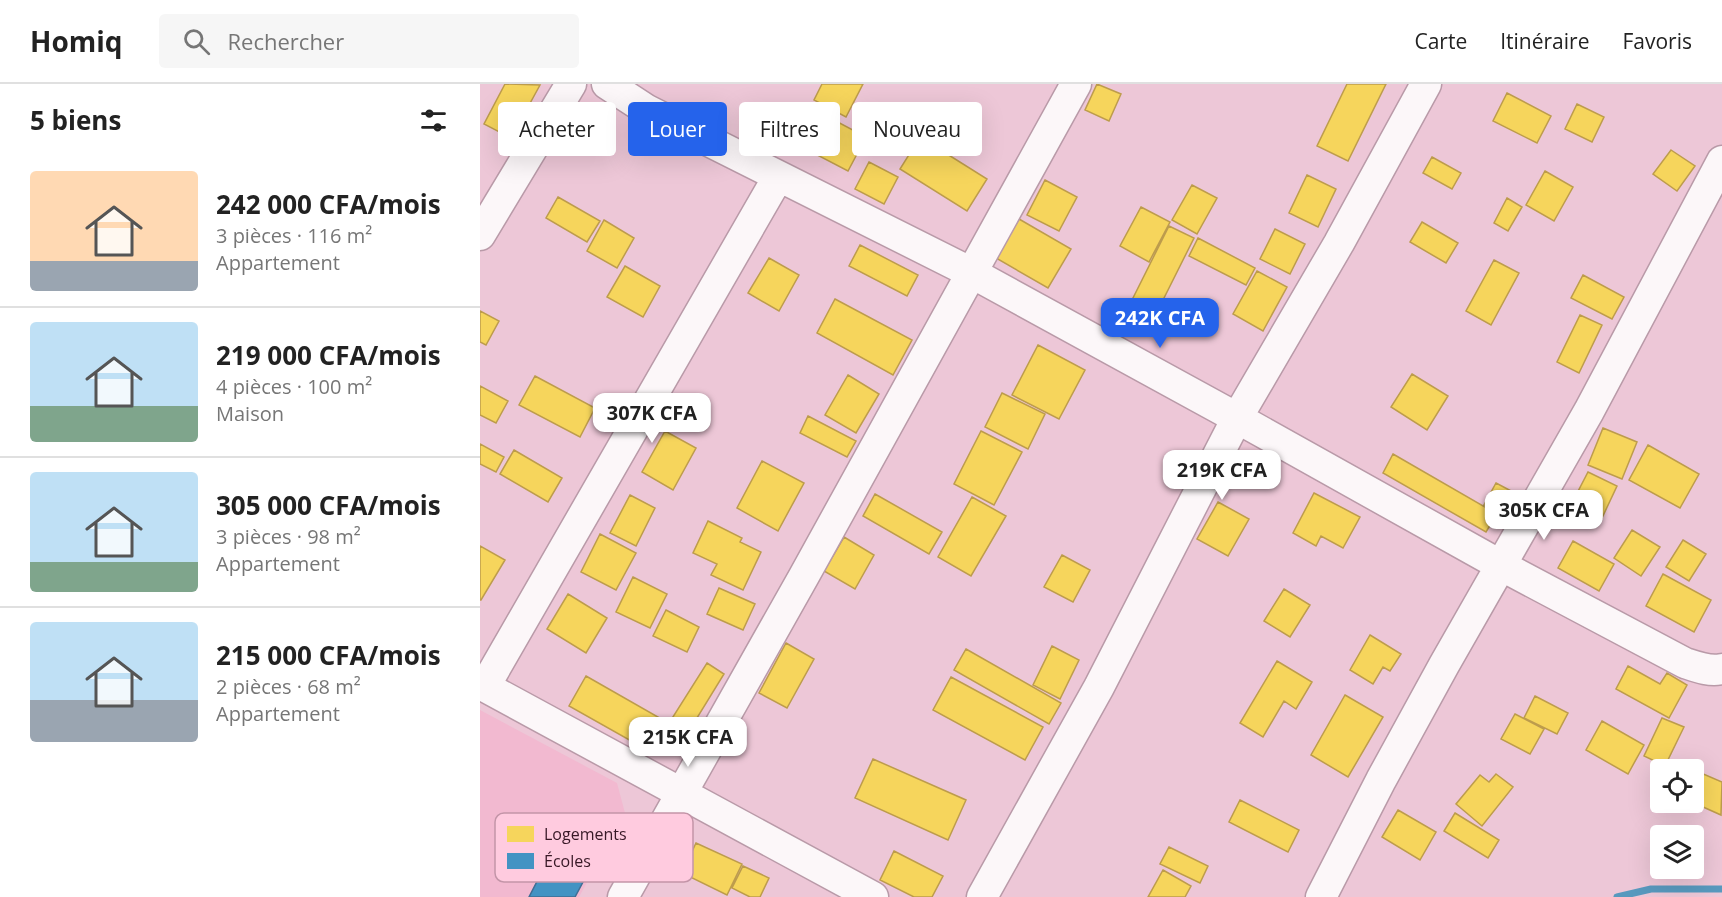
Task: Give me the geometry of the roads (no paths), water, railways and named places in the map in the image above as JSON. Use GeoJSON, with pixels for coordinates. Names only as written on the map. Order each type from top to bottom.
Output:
{"type":"FeatureCollection","features":[{"type":"Feature","properties":{"kind":"street"},"geometry":{"type":"LineString","coordinates":[[480,235],[571,84]]}},
{"type":"Feature","properties":{"kind":"street"},"geometry":{"type":"LineString","coordinates":[[607,84],[647,110],[972,273],[1502,566],[1685,663],[1716,671],[1722,669]]}},
{"type":"Feature","properties":{"kind":"street"},"geometry":{"type":"LineString","coordinates":[[669,813],[804,576],[1076,84]]}},
{"type":"Feature","properties":{"kind":"street"},"geometry":{"type":"LineString","coordinates":[[982,897],[1099,687],[1238,418],[1339,243],[1426,84]]}},
{"type":"Feature","properties":{"kind":"street"},"geometry":{"type":"LineString","coordinates":[[1321,897],[1410,728],[1606,380],[1722,161]]}},
{"type":"Feature","properties":{"kind":"street"},"geometry":{"type":"LineString","coordinates":[[778,177],[483,685],[873,897]]}},
{"type":"Feature","properties":{"kind":"street"},"geometry":{"type":"LineString","coordinates":[[623,897],[631,882]]}},
{"type":"Feature","properties":{"kind":"waterway"},"geometry":{"type":"LineString","coordinates":[[1617,897],[1651,889],[1722,889]]}}]}
